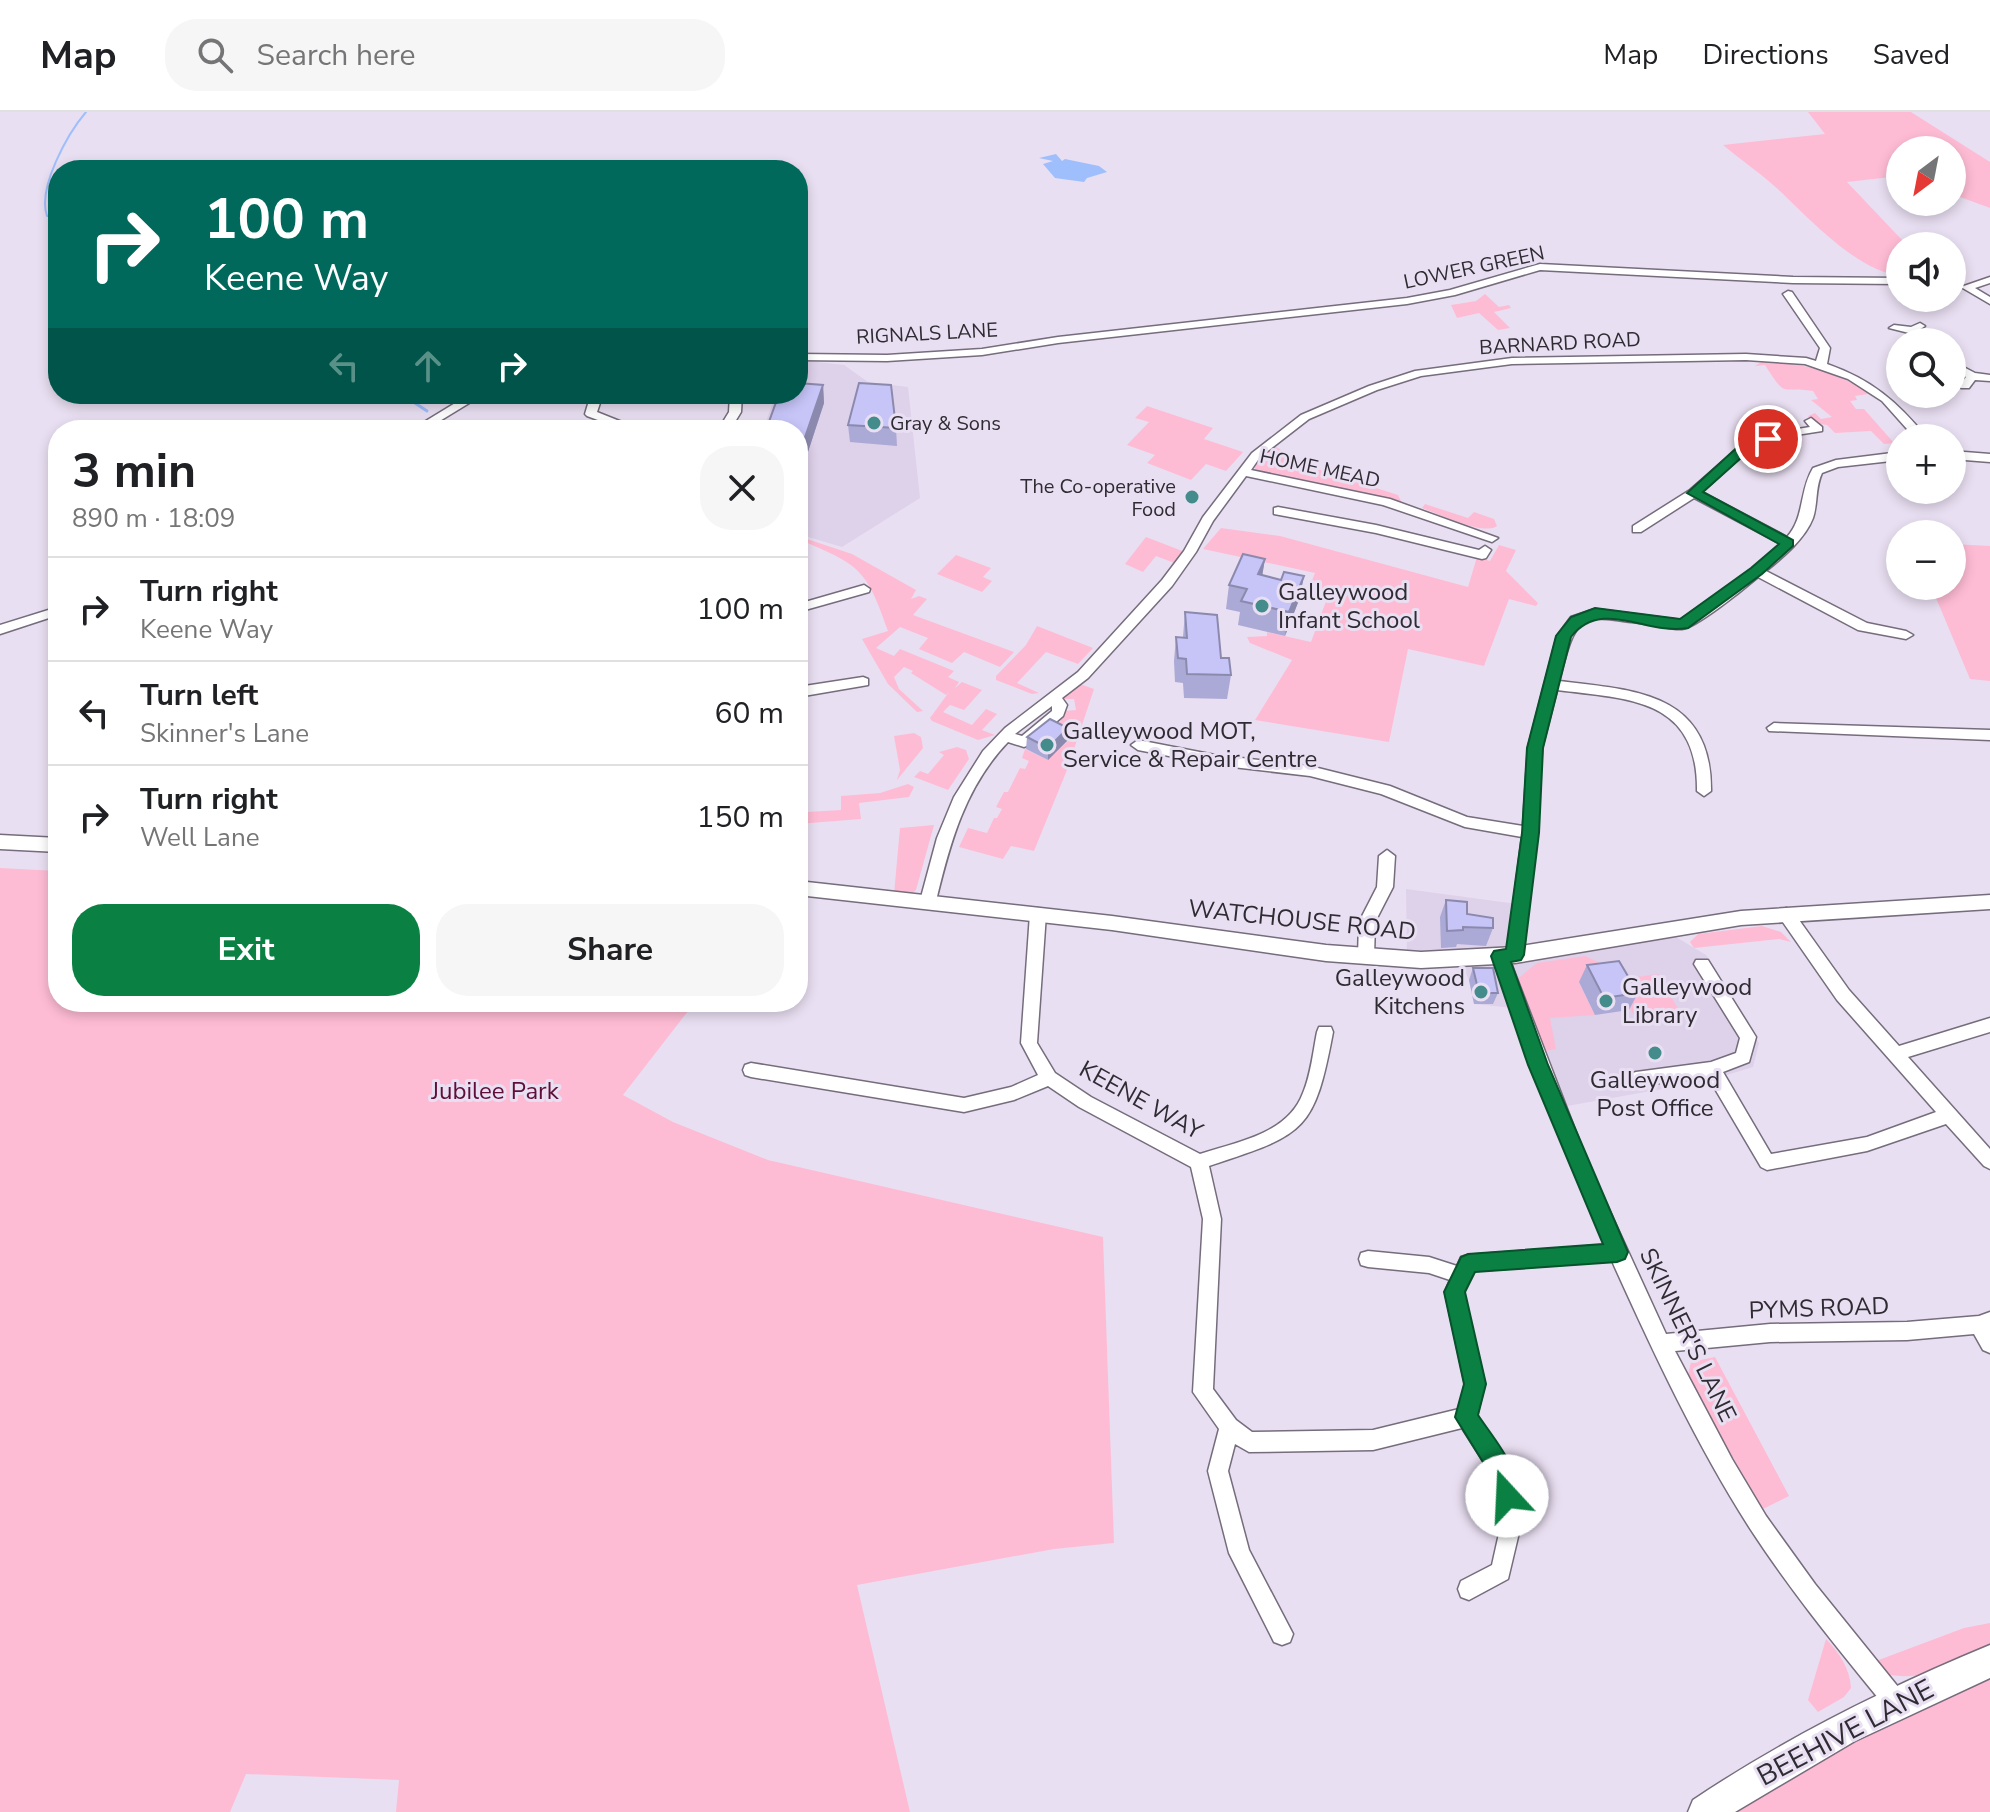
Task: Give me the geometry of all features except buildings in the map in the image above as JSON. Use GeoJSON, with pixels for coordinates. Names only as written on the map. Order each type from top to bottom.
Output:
{"type":"FeatureCollection","features":[{"type":"Feature","properties":{"kind":"main road","name":"BEEHIVE LANE"},"geometry":{"type":"LineString","coordinates":[[1705,1812],[1756,1776],[1895,1701],[1990,1661]]}},
{"type":"Feature","properties":{"kind":"street","name":"LOWER GREEN"},"geometry":{"type":"LineString","coordinates":[[1058,340],[1407,301],[1451,293],[1540,267],[1793,280],[1886,281]]}},
{"type":"Feature","properties":{"kind":"street"},"geometry":{"type":"LineString","coordinates":[[1966,287],[1990,280]]}},
{"type":"Feature","properties":{"kind":"street"},"geometry":{"type":"LineString","coordinates":[[1966,287],[1990,301]]}},
{"type":"Feature","properties":{"kind":"street"},"geometry":{"type":"LineString","coordinates":[[1788,294],[1825,348],[1821,365]]}},
{"type":"Feature","properties":{"kind":"street","name":"RIGNALS LANE"},"geometry":{"type":"LineString","coordinates":[[808,357],[887,358],[982,352],[1058,340]]}},
{"type":"Feature","properties":{"kind":"street","name":"BARNARD ROAD"},"geometry":{"type":"LineString","coordinates":[[928,901],[944,838],[961,797],[988,754],[1005,736],[1024,742],[1058,713],[1060,705],[1053,698],[1083,675],[1167,583],[1190,552],[1207,520],[1256,455],[1305,417],[1373,388],[1419,373],[1512,361],[1746,357],[1821,365],[1852,377],[1886,399],[1908,424]]}},
{"type":"Feature","properties":{"kind":"street"},"geometry":{"type":"LineString","coordinates":[[1966,379],[1990,378]]}},
{"type":"Feature","properties":{"kind":"street"},"geometry":{"type":"LineString","coordinates":[[434,420],[461,404]]}},
{"type":"Feature","properties":{"kind":"street"},"geometry":{"type":"LineString","coordinates":[[592,404],[586,417],[598,420]]}},
{"type":"Feature","properties":{"kind":"street"},"geometry":{"type":"LineString","coordinates":[[1637,529],[1694,493],[1747,446],[1789,433],[1818,429],[1811,421]]}},
{"type":"Feature","properties":{"kind":"street"},"geometry":{"type":"LineString","coordinates":[[1966,456],[1990,458]]}},
{"type":"Feature","properties":{"kind":"street"},"geometry":{"type":"LineString","coordinates":[[1507,956],[1530,833],[1535,748],[1564,636],[1576,620],[1595,613],[1682,625],[1756,571],[1788,543],[1806,520],[1809,485],[1817,471],[1836,464],[1886,458]]}},
{"type":"Feature","properties":{"kind":"street","name":"HOME MEAD"},"geometry":{"type":"LineString","coordinates":[[1245,472],[1386,502],[1488,544],[1482,555],[1376,529],[1278,511]]}},
{"type":"Feature","properties":{"kind":"street"},"geometry":{"type":"LineString","coordinates":[[1694,493],[1788,543]]}},
{"type":"Feature","properties":{"kind":"street","name":"HOME MEAD"},"geometry":{"type":"LineString","coordinates":[[1376,529],[1386,502]]}},
{"type":"Feature","properties":{"kind":"street"},"geometry":{"type":"LineString","coordinates":[[1756,571],[1863,627],[1906,635]]}},
{"type":"Feature","properties":{"kind":"street"},"geometry":{"type":"LineString","coordinates":[[808,605],[864,589]]}},
{"type":"Feature","properties":{"kind":"street"},"geometry":{"type":"LineString","coordinates":[[0,630],[48,614]]}},
{"type":"Feature","properties":{"kind":"street"},"geometry":{"type":"LineString","coordinates":[[808,690],[863,682]]}},
{"type":"Feature","properties":{"kind":"street"},"geometry":{"type":"LineString","coordinates":[[1553,685],[1622,694],[1665,705],[1689,726],[1703,756],[1704,791]]}},
{"type":"Feature","properties":{"kind":"street"},"geometry":{"type":"LineString","coordinates":[[1774,728],[1990,735]]}},
{"type":"Feature","properties":{"kind":"street"},"geometry":{"type":"LineString","coordinates":[[1138,745],[1207,759],[1310,771],[1385,790],[1455,819],[1530,833]]}},
{"type":"Feature","properties":{"kind":"street"},"geometry":{"type":"LineString","coordinates":[[0,842],[48,844]]}},
{"type":"Feature","properties":{"kind":"street"},"geometry":{"type":"LineString","coordinates":[[1366,957],[1365,929],[1385,887],[1387,856]]}},
{"type":"Feature","properties":{"kind":"street","name":"WATCHOUSE ROAD"},"geometry":{"type":"LineString","coordinates":[[808,889],[1038,914],[1366,957],[1421,960],[1507,956],[1671,928],[1786,914],[1990,902]]}},
{"type":"Feature","properties":{"kind":"street","name":"KEENE WAY"},"geometry":{"type":"LineString","coordinates":[[1038,914],[1029,1043],[1049,1078],[1085,1102],[1199,1162],[1212,1219],[1203,1392],[1229,1427]]}},
{"type":"Feature","properties":{"kind":"street"},"geometry":{"type":"LineString","coordinates":[[1786,914],[1843,995],[1990,1161]]}},
{"type":"Feature","properties":{"kind":"street","name":"SKINNER'S LANE"},"geometry":{"type":"LineString","coordinates":[[1507,956],[1538,1065],[1617,1252],[1708,1434],[1758,1522],[1825,1616],[1895,1701]]}},
{"type":"Feature","properties":{"kind":"street"},"geometry":{"type":"LineString","coordinates":[[1636,1079],[1712,1069],[1743,1057],[1748,1037],[1702,964]]}},
{"type":"Feature","properties":{"kind":"street"},"geometry":{"type":"LineString","coordinates":[[1895,1055],[1990,1025]]}},
{"type":"Feature","properties":{"kind":"street"},"geometry":{"type":"LineString","coordinates":[[1199,1162],[1272,1137],[1295,1123],[1311,1096],[1325,1032]]}},
{"type":"Feature","properties":{"kind":"street"},"geometry":{"type":"LineString","coordinates":[[1712,1069],[1767,1162],[1867,1144],[1950,1115]]}},
{"type":"Feature","properties":{"kind":"street"},"geometry":{"type":"LineString","coordinates":[[751,1070],[964,1105],[1014,1093],[1049,1078]]}},
{"type":"Feature","properties":{"kind":"street"},"geometry":{"type":"LineString","coordinates":[[1469,1589],[1501,1572],[1512,1520],[1501,1471],[1467,1417],[1475,1384],[1454,1292],[1468,1263],[1617,1252]]}},
{"type":"Feature","properties":{"kind":"street"},"geometry":{"type":"LineString","coordinates":[[1368,1259],[1429,1265],[1462,1276]]}},
{"type":"Feature","properties":{"kind":"street","name":"PYMS ROAD"},"geometry":{"type":"LineString","coordinates":[[1661,1343],[1770,1333],[1907,1331],[1984,1323],[1990,1344]]}},
{"type":"Feature","properties":{"kind":"street"},"geometry":{"type":"LineString","coordinates":[[1282,1634],[1239,1553],[1218,1471],[1229,1427],[1249,1442],[1373,1440],[1467,1417]]}},
{"type":"Feature","properties":{"kind":"shaded area"},"geometry":{"type":"Polygon","coordinates":[[[808,361],[844,365],[868,382],[908,387],[920,498],[842,547],[808,537],[808,420],[767,420],[772,404],[808,404],[808,361]]]}},
{"type":"Feature","properties":{"kind":"shaded area"},"geometry":{"type":"Polygon","coordinates":[[[1406,889],[1531,906],[1520,958],[1676,937],[1706,955],[1759,1043],[1753,1067],[1707,1081],[1567,1106],[1524,1009],[1474,1004],[1469,980],[1456,953],[1407,952],[1406,889]]]}},
{"type":"Feature","properties":{"kind":"green space"},"geometry":{"type":"Polygon","coordinates":[[[1808,112],[1911,112],[1949,136],[1886,136],[1886,178],[1847,182],[1894,232],[1886,232],[1886,272],[1836,243],[1774,186],[1723,145],[1825,134],[1808,112]]]}},
{"type":"Feature","properties":{"kind":"green space"},"geometry":{"type":"Polygon","coordinates":[[[1966,147],[1990,162],[1990,208],[1966,199],[1966,147]]]}},
{"type":"Feature","properties":{"kind":"green space"},"geometry":{"type":"Polygon","coordinates":[[[1485,294],[1499,307],[1509,305],[1511,308],[1494,312],[1510,328],[1498,330],[1479,313],[1457,318],[1451,305],[1476,301],[1485,294]]]}},
{"type":"Feature","properties":{"kind":"green space"},"geometry":{"type":"Polygon","coordinates":[[[1763,361],[1793,364],[1837,376],[1864,390],[1876,400],[1868,394],[1855,396],[1857,400],[1850,401],[1856,409],[1864,409],[1886,434],[1886,444],[1871,431],[1835,433],[1827,425],[1813,423],[1808,416],[1815,413],[1821,419],[1832,417],[1811,400],[1818,399],[1813,391],[1784,389],[1765,365],[1755,366],[1763,361]]]}},
{"type":"Feature","properties":{"kind":"green space"},"geometry":{"type":"Polygon","coordinates":[[[1147,406],[1213,428],[1204,439],[1243,452],[1226,471],[1206,464],[1191,480],[1147,463],[1155,455],[1127,445],[1149,422],[1135,418],[1147,406]]]}},
{"type":"Feature","properties":{"kind":"green space"},"geometry":{"type":"Polygon","coordinates":[[[1270,444],[1320,470],[1398,495],[1402,503],[1258,473],[1252,464],[1270,444]]]}},
{"type":"Feature","properties":{"kind":"green space"},"geometry":{"type":"Polygon","coordinates":[[[1425,504],[1468,518],[1474,512],[1494,519],[1497,526],[1482,528],[1461,523],[1422,508],[1425,504]]]}},
{"type":"Feature","properties":{"kind":"green space"},"geometry":{"type":"Polygon","coordinates":[[[1221,528],[1280,536],[1468,587],[1477,557],[1490,561],[1499,545],[1516,550],[1506,571],[1538,603],[1536,606],[1509,599],[1484,666],[1408,649],[1389,742],[1255,720],[1292,660],[1250,643],[1247,637],[1267,636],[1267,632],[1311,642],[1329,593],[1309,588],[1315,573],[1203,549],[1221,528]]]}},
{"type":"Feature","properties":{"kind":"green space"},"geometry":{"type":"Polygon","coordinates":[[[1146,537],[1185,552],[1177,564],[1156,556],[1143,572],[1125,564],[1146,537]]]}},
{"type":"Feature","properties":{"kind":"green space"},"geometry":{"type":"Polygon","coordinates":[[[808,539],[852,554],[916,590],[911,599],[919,596],[927,599],[913,615],[1014,652],[1000,667],[964,652],[952,663],[919,649],[928,638],[900,627],[876,648],[894,656],[900,649],[954,671],[948,677],[959,682],[955,688],[962,682],[982,690],[964,710],[950,705],[943,712],[972,725],[986,709],[997,714],[982,730],[995,735],[978,740],[932,721],[930,718],[949,692],[946,695],[911,673],[913,671],[904,667],[894,677],[899,689],[923,711],[917,712],[888,684],[862,639],[888,631],[873,593],[858,571],[835,555],[808,543],[808,539]]]}},
{"type":"Feature","properties":{"kind":"green space"},"geometry":{"type":"Polygon","coordinates":[[[1966,545],[1990,546],[1990,681],[1970,679],[1937,600],[1966,600],[1966,545]]]}},
{"type":"Feature","properties":{"kind":"green space"},"geometry":{"type":"Polygon","coordinates":[[[956,555],[991,568],[983,577],[992,581],[982,592],[937,574],[956,555]]]}},
{"type":"Feature","properties":{"kind":"green space"},"geometry":{"type":"Polygon","coordinates":[[[1037,626],[1093,648],[1078,664],[1046,652],[1017,683],[1039,693],[1032,694],[996,680],[996,676],[1026,645],[1037,626]]]}},
{"type":"Feature","properties":{"kind":"green space"},"geometry":{"type":"Polygon","coordinates":[[[1077,683],[1094,689],[1067,770],[1034,851],[1011,846],[1003,859],[959,847],[968,828],[987,833],[1002,809],[996,807],[1004,792],[1008,792],[1020,768],[1025,769],[1029,761],[1022,758],[1025,749],[1048,760],[1068,741],[1069,730],[1059,725],[1064,711],[1076,710],[1074,699],[1064,699],[1064,695],[1077,683]]]}},
{"type":"Feature","properties":{"kind":"green space"},"geometry":{"type":"Polygon","coordinates":[[[914,733],[921,737],[923,748],[897,780],[900,770],[894,736],[914,733]]]}},
{"type":"Feature","properties":{"kind":"green space"},"geometry":{"type":"Polygon","coordinates":[[[957,747],[966,750],[969,759],[948,790],[914,777],[920,771],[928,774],[944,755],[939,752],[957,747]]]}},
{"type":"Feature","properties":{"kind":"green space"},"geometry":{"type":"Polygon","coordinates":[[[908,784],[914,787],[909,797],[859,803],[861,819],[808,823],[808,812],[841,810],[841,796],[880,793],[908,784]]]}},
{"type":"Feature","properties":{"kind":"green space"},"geometry":{"type":"Polygon","coordinates":[[[934,825],[916,890],[911,894],[894,894],[900,828],[934,825]]]}},
{"type":"Feature","properties":{"kind":"green space","name":"Jubilee Park"},"geometry":{"type":"Polygon","coordinates":[[[0,868],[48,870],[48,1012],[687,1012],[623,1095],[673,1122],[768,1160],[1103,1237],[1114,1543],[1054,1549],[857,1585],[910,1812],[396,1812],[399,1780],[246,1774],[230,1812],[0,1812],[0,868]]]}},
{"type":"Feature","properties":{"kind":"green space"},"geometry":{"type":"Polygon","coordinates":[[[1762,926],[1781,932],[1791,942],[1779,939],[1694,948],[1690,942],[1698,934],[1762,926]]]}},
{"type":"Feature","properties":{"kind":"green space"},"geometry":{"type":"Polygon","coordinates":[[[1585,956],[1598,962],[1607,978],[1579,983],[1595,1015],[1550,1018],[1556,1049],[1546,1051],[1541,1047],[1516,980],[1537,963],[1585,956]]]}},
{"type":"Feature","properties":{"kind":"green space"},"geometry":{"type":"Polygon","coordinates":[[[1658,974],[1680,1012],[1636,1019],[1615,980],[1658,974]]]}},
{"type":"Feature","properties":{"kind":"green space"},"geometry":{"type":"Polygon","coordinates":[[[1715,1357],[1789,1496],[1763,1509],[1687,1379],[1691,1362],[1715,1357]]]}},
{"type":"Feature","properties":{"kind":"green space"},"geometry":{"type":"Polygon","coordinates":[[[1990,1623],[1990,1651],[1952,1667],[1926,1674],[1899,1676],[1885,1674],[1876,1661],[1964,1628],[1990,1623]]]}},
{"type":"Feature","properties":{"kind":"green space"},"geometry":{"type":"Polygon","coordinates":[[[1826,1639],[1843,1661],[1851,1688],[1844,1697],[1818,1712],[1808,1700],[1826,1639]]]}},
{"type":"Feature","properties":{"kind":"green space"},"geometry":{"type":"Polygon","coordinates":[[[1990,1674],[1990,1812],[1732,1812],[1823,1754],[1990,1674]]]}},
{"type":"Feature","properties":{"kind":"water"},"geometry":{"type":"Polygon","coordinates":[[[1056,154],[1062,161],[1099,166],[1107,172],[1087,178],[1084,182],[1055,178],[1043,164],[1053,161],[1039,158],[1056,154]]]}},
{"type":"Feature","properties":{"kind":"waterway"},"geometry":{"type":"LineString","coordinates":[[56,160],[86,112]]}},
{"type":"Feature","properties":{"kind":"waterway"},"geometry":{"type":"LineString","coordinates":[[48,184],[45,204],[48,216]]}},
{"type":"Feature","properties":{"kind":"waterway"},"geometry":{"type":"LineString","coordinates":[[416,404],[427,411]]}},
{"type":"Feature","properties":{"kind":"place","name":"Gray & Sons"},"geometry":{"type":"Point","coordinates":[874,423]}},
{"type":"Feature","properties":{"kind":"place","name":"The Co-operative Food"},"geometry":{"type":"Point","coordinates":[1192,497]}},
{"type":"Feature","properties":{"kind":"place","name":"Galleywood Infant School"},"geometry":{"type":"Point","coordinates":[1262,606]}},
{"type":"Feature","properties":{"kind":"place","name":"Galleywood MOT, Service & Repair Centre"},"geometry":{"type":"Point","coordinates":[1047,745]}},
{"type":"Feature","properties":{"kind":"place","name":"Galleywood Kitchens"},"geometry":{"type":"Point","coordinates":[1481,992]}},
{"type":"Feature","properties":{"kind":"place","name":"Galleywood Library"},"geometry":{"type":"Point","coordinates":[1606,1001]}},
{"type":"Feature","properties":{"kind":"place","name":"Galleywood Post Office"},"geometry":{"type":"Point","coordinates":[1655,1053]}},
{"type":"Feature","properties":{"kind":"route"},"geometry":{"type":"LineString","coordinates":[[1507,1496],[1501,1471],[1467,1417],[1475,1384],[1454,1292],[1468,1263],[1617,1252],[1538,1065],[1500,956],[1515,955],[1524,899],[1535,748],[1564,636],[1576,620],[1595,613],[1682,625],[1756,571],[1788,543],[1694,493],[1747,446],[1768,439]]}}]}
